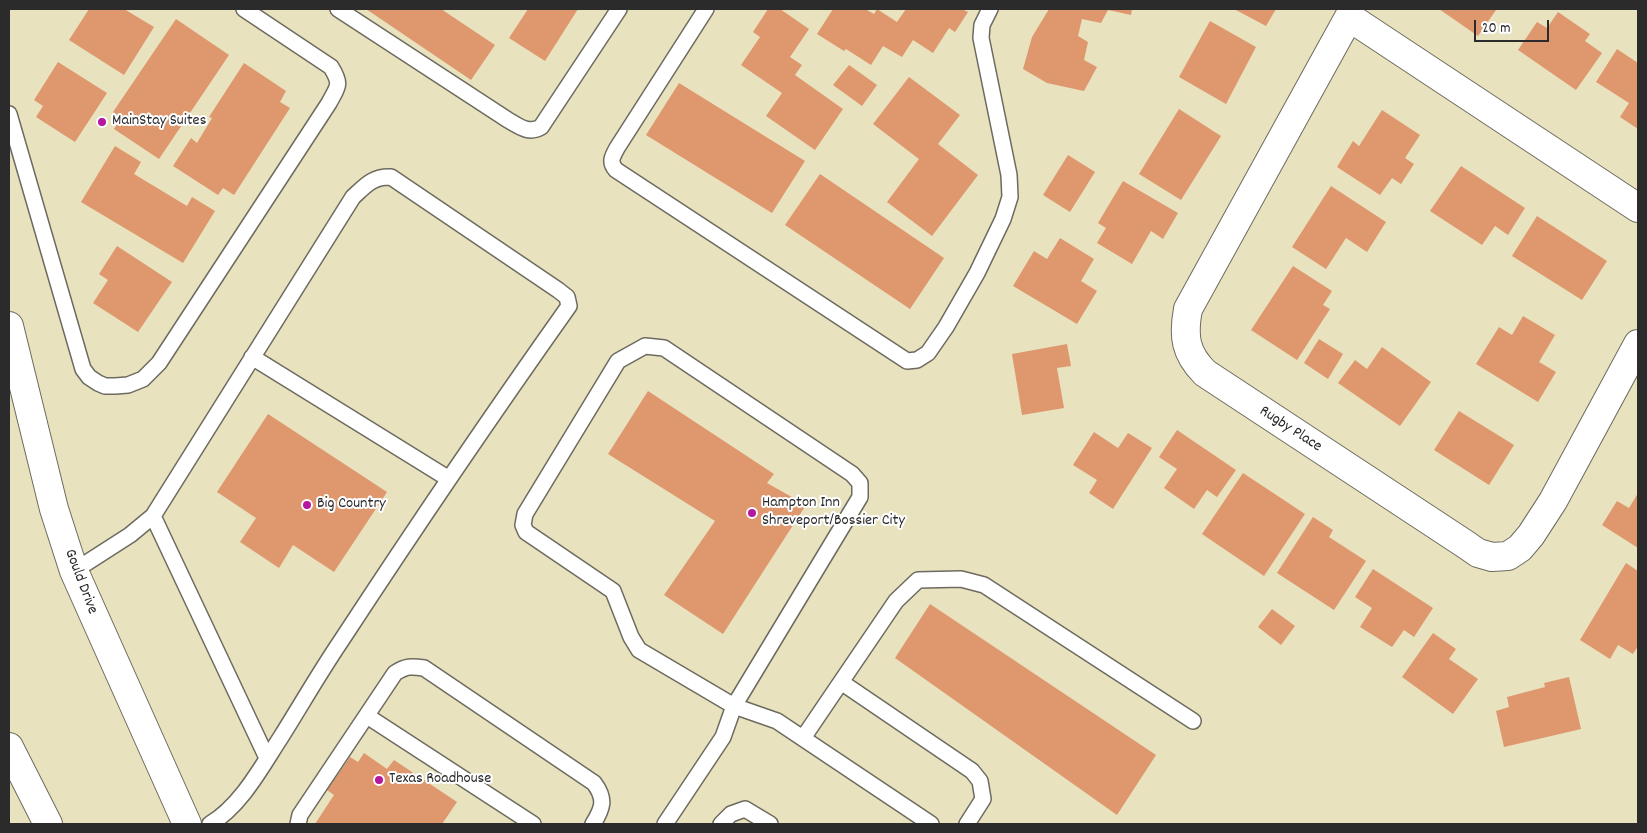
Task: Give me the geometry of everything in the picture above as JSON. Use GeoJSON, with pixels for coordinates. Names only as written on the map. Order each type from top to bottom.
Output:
{"type":"FeatureCollection","features":[{"type":"Feature","properties":{"kind":"main road","name":"Rugby Place"},"geometry":{"type":"LineString","coordinates":[[1638,208],[1352,13],[1188,309],[1185,325],[1188,350],[1197,365],[1218,382],[1465,544],[1478,552],[1492,557],[1508,556],[1520,548],[1531,535],[1553,500],[1638,344]]}},
{"type":"Feature","properties":{"kind":"main road","name":"Gould Drive"},"geometry":{"type":"LineString","coordinates":[[9,326],[54,509],[74,571],[187,824]]}},
{"type":"Feature","properties":{"kind":"main road"},"geometry":{"type":"LineString","coordinates":[[9,747],[48,824]]}},
{"type":"Feature","properties":{"kind":"lane"},"geometry":{"type":"LineString","coordinates":[[9,114],[83,369],[89,377],[105,386],[128,385],[143,379],[159,363],[324,111],[338,86],[338,78],[331,67],[244,9]]}},
{"type":"Feature","properties":{"kind":"lane"},"geometry":{"type":"LineString","coordinates":[[338,9],[508,120],[525,130],[534,131],[541,126],[620,9]]}},
{"type":"Feature","properties":{"kind":"lane"},"geometry":{"type":"LineString","coordinates":[[706,9],[616,148],[612,157],[612,164],[616,170],[907,361],[917,360],[928,353],[946,326],[977,273],[1003,219],[1010,196],[1009,175],[981,38],[982,25],[990,9]]}},
{"type":"Feature","properties":{"kind":"lane"},"geometry":{"type":"LineString","coordinates":[[74,571],[130,535],[153,516],[353,198],[368,182],[381,176],[391,176],[567,297],[569,306],[449,479],[341,641],[267,758],[235,804],[221,818],[210,824]]}},
{"type":"Feature","properties":{"kind":"lane"},"geometry":{"type":"LineString","coordinates":[[665,824],[723,737],[734,706],[860,496],[860,483],[852,474],[664,348],[645,346],[618,361],[525,514],[523,525],[526,532],[612,591],[619,604],[631,637],[639,650],[734,706],[778,721],[931,824]]}},
{"type":"Feature","properties":{"kind":"lane"},"geometry":{"type":"LineString","coordinates":[[252,357],[449,479]]}},
{"type":"Feature","properties":{"kind":"lane"},"geometry":{"type":"LineString","coordinates":[[153,516],[267,758]]}},
{"type":"Feature","properties":{"kind":"lane"},"geometry":{"type":"LineString","coordinates":[[803,738],[896,601],[918,580],[961,579],[984,585],[1193,721]]}},
{"type":"Feature","properties":{"kind":"lane"},"geometry":{"type":"LineString","coordinates":[[298,824],[300,815],[395,673],[405,667],[412,666],[424,668],[594,783],[601,792],[602,802],[599,815],[593,824]]}},
{"type":"Feature","properties":{"kind":"lane"},"geometry":{"type":"LineString","coordinates":[[841,682],[972,771],[980,781],[982,799],[967,824]]}},
{"type":"Feature","properties":{"kind":"lane"},"geometry":{"type":"LineString","coordinates":[[367,716],[533,824]]}},
{"type":"Feature","properties":{"kind":"lane"},"geometry":{"type":"LineString","coordinates":[[720,824],[731,814],[745,809],[770,824]]}},
{"type":"Feature","properties":{"kind":"building"},"geometry":{"type":"Polygon","coordinates":[[[89,9],[124,9],[154,27],[124,75],[69,40],[89,9]]]}},
{"type":"Feature","properties":{"kind":"building"},"geometry":{"type":"Polygon","coordinates":[[[366,9],[441,9],[495,45],[471,80],[366,9]]]}},
{"type":"Feature","properties":{"kind":"building"},"geometry":{"type":"Polygon","coordinates":[[[528,9],[578,9],[545,61],[509,38],[528,9]]]}},
{"type":"Feature","properties":{"kind":"building"},"geometry":{"type":"Polygon","coordinates":[[[768,9],[780,9],[809,29],[790,57],[802,65],[795,75],[843,109],[815,150],[766,116],[782,93],[741,65],[760,37],[753,32],[768,9]]]}},
{"type":"Feature","properties":{"kind":"building"},"geometry":{"type":"Polygon","coordinates":[[[833,9],[865,9],[874,14],[877,9],[897,22],[906,9],[962,9],[968,12],[955,32],[949,28],[933,53],[913,40],[902,57],[883,46],[871,65],[817,34],[833,9]]]}},
{"type":"Feature","properties":{"kind":"building"},"geometry":{"type":"Polygon","coordinates":[[[1049,9],[1132,9],[1131,15],[1108,10],[1101,23],[1082,19],[1078,36],[1088,42],[1084,60],[1097,67],[1084,91],[1047,83],[1023,69],[1032,37],[1049,9]]]}},
{"type":"Feature","properties":{"kind":"building"},"geometry":{"type":"Polygon","coordinates":[[[1234,9],[1276,9],[1266,26],[1234,9]]]}},
{"type":"Feature","properties":{"kind":"building"},"geometry":{"type":"Polygon","coordinates":[[[1439,9],[1494,9],[1496,10],[1478,36],[1439,9]]]}},
{"type":"Feature","properties":{"kind":"building"},"geometry":{"type":"Polygon","coordinates":[[[1558,12],[1590,34],[1585,41],[1602,53],[1576,90],[1518,50],[1537,22],[1547,28],[1558,12]]]}},
{"type":"Feature","properties":{"kind":"building"},"geometry":{"type":"Polygon","coordinates":[[[176,19],[229,55],[159,159],[114,129],[121,118],[113,112],[176,19]]]}},
{"type":"Feature","properties":{"kind":"building"},"geometry":{"type":"Polygon","coordinates":[[[1210,21],[1256,47],[1226,104],[1179,77],[1210,21]]]}},
{"type":"Feature","properties":{"kind":"building"},"geometry":{"type":"Polygon","coordinates":[[[1617,49],[1638,63],[1638,129],[1620,117],[1629,103],[1596,82],[1617,49]]]}},
{"type":"Feature","properties":{"kind":"building"},"geometry":{"type":"Polygon","coordinates":[[[58,62],[107,93],[75,142],[36,117],[43,106],[34,100],[58,62]]]}},
{"type":"Feature","properties":{"kind":"building"},"geometry":{"type":"Polygon","coordinates":[[[244,63],[286,91],[280,102],[290,108],[234,195],[223,188],[218,195],[173,166],[191,138],[197,143],[212,118],[209,117],[244,63]]]}},
{"type":"Feature","properties":{"kind":"building"},"geometry":{"type":"Polygon","coordinates":[[[849,65],[877,85],[862,106],[833,85],[849,65]]]}},
{"type":"Feature","properties":{"kind":"building"},"geometry":{"type":"Polygon","coordinates":[[[909,77],[960,115],[938,144],[978,175],[932,236],[887,202],[919,159],[873,124],[909,77]]]}},
{"type":"Feature","properties":{"kind":"building"},"geometry":{"type":"Polygon","coordinates":[[[679,83],[805,161],[772,213],[646,135],[679,83]]]}},
{"type":"Feature","properties":{"kind":"building"},"geometry":{"type":"Polygon","coordinates":[[[1179,109],[1221,136],[1181,200],[1139,174],[1179,109]]]}},
{"type":"Feature","properties":{"kind":"building"},"geometry":{"type":"Polygon","coordinates":[[[1382,110],[1420,135],[1405,158],[1414,164],[1401,184],[1392,178],[1380,195],[1337,167],[1353,141],[1359,146],[1382,110]]]}},
{"type":"Feature","properties":{"kind":"building"},"geometry":{"type":"Polygon","coordinates":[[[115,146],[141,162],[134,174],[187,206],[192,197],[215,211],[183,263],[81,202],[115,146]]]}},
{"type":"Feature","properties":{"kind":"building"},"geometry":{"type":"Polygon","coordinates":[[[1068,155],[1095,172],[1070,212],[1043,195],[1068,155]]]}},
{"type":"Feature","properties":{"kind":"building"},"geometry":{"type":"Polygon","coordinates":[[[1461,166],[1525,208],[1508,235],[1495,226],[1482,245],[1430,211],[1461,166]]]}},
{"type":"Feature","properties":{"kind":"building"},"geometry":{"type":"Polygon","coordinates":[[[820,174],[944,258],[910,309],[785,225],[820,174]]]}},
{"type":"Feature","properties":{"kind":"building"},"geometry":{"type":"Polygon","coordinates":[[[1123,181],[1178,213],[1163,239],[1151,231],[1132,264],[1097,243],[1106,228],[1098,223],[1123,181]]]}},
{"type":"Feature","properties":{"kind":"building"},"geometry":{"type":"Polygon","coordinates":[[[1331,186],[1386,222],[1367,252],[1346,238],[1326,269],[1292,247],[1331,186]]]}},
{"type":"Feature","properties":{"kind":"building"},"geometry":{"type":"Polygon","coordinates":[[[1537,216],[1607,261],[1582,300],[1512,256],[1537,216]]]}},
{"type":"Feature","properties":{"kind":"building"},"geometry":{"type":"Polygon","coordinates":[[[1060,238],[1094,259],[1081,281],[1097,291],[1077,324],[1013,286],[1034,251],[1047,259],[1060,238]]]}},
{"type":"Feature","properties":{"kind":"building"},"geometry":{"type":"Polygon","coordinates":[[[117,246],[172,282],[138,332],[93,303],[108,280],[99,274],[117,246]]]}},
{"type":"Feature","properties":{"kind":"building"},"geometry":{"type":"Polygon","coordinates":[[[1293,266],[1332,291],[1323,305],[1330,309],[1297,360],[1251,330],[1293,266]]]}},
{"type":"Feature","properties":{"kind":"building"},"geometry":{"type":"Polygon","coordinates":[[[1523,316],[1555,335],[1539,362],[1556,372],[1538,402],[1476,364],[1499,327],[1512,335],[1523,316]]]}},
{"type":"Feature","properties":{"kind":"building"},"geometry":{"type":"Polygon","coordinates":[[[1319,339],[1343,354],[1328,379],[1304,363],[1319,339]]]}},
{"type":"Feature","properties":{"kind":"building"},"geometry":{"type":"Polygon","coordinates":[[[1067,344],[1071,366],[1057,368],[1064,408],[1022,415],[1012,354],[1067,344]]]}},
{"type":"Feature","properties":{"kind":"building"},"geometry":{"type":"Polygon","coordinates":[[[1382,347],[1431,382],[1400,426],[1338,383],[1355,360],[1367,369],[1382,347]]]}},
{"type":"Feature","properties":{"kind":"building","name":"Hampton Inn Shreveport/Bossier City"},"geometry":{"type":"Polygon","coordinates":[[[648,391],[774,474],[767,483],[806,505],[723,634],[664,595],[715,521],[608,454],[648,391]]]}},
{"type":"Feature","properties":{"kind":"building"},"geometry":{"type":"Polygon","coordinates":[[[1459,411],[1514,445],[1489,485],[1434,450],[1459,411]]]}},
{"type":"Feature","properties":{"kind":"building","name":"Big Country"},"geometry":{"type":"Polygon","coordinates":[[[268,414],[387,492],[334,572],[293,545],[279,568],[240,542],[256,518],[217,492],[268,414]]]}},
{"type":"Feature","properties":{"kind":"building"},"geometry":{"type":"Polygon","coordinates":[[[1177,430],[1236,470],[1217,497],[1207,490],[1194,509],[1164,488],[1177,469],[1159,457],[1177,430]]]}},
{"type":"Feature","properties":{"kind":"building"},"geometry":{"type":"Polygon","coordinates":[[[1094,432],[1118,448],[1128,433],[1152,448],[1113,509],[1089,493],[1097,480],[1073,465],[1094,432]]]}},
{"type":"Feature","properties":{"kind":"building"},"geometry":{"type":"Polygon","coordinates":[[[1243,473],[1305,514],[1264,576],[1202,534],[1243,473]]]}},
{"type":"Feature","properties":{"kind":"building"},"geometry":{"type":"Polygon","coordinates":[[[1638,493],[1638,548],[1602,525],[1617,501],[1629,508],[1638,493]]]}},
{"type":"Feature","properties":{"kind":"building"},"geometry":{"type":"Polygon","coordinates":[[[1313,517],[1333,530],[1329,537],[1366,561],[1334,610],[1277,573],[1313,517]]]}},
{"type":"Feature","properties":{"kind":"building"},"geometry":{"type":"Polygon","coordinates":[[[1626,563],[1638,571],[1638,646],[1633,654],[1618,645],[1610,659],[1580,640],[1626,563]]]}},
{"type":"Feature","properties":{"kind":"building"},"geometry":{"type":"Polygon","coordinates":[[[1373,569],[1433,608],[1414,637],[1404,630],[1392,647],[1360,627],[1372,608],[1355,597],[1373,569]]]}},
{"type":"Feature","properties":{"kind":"building"},"geometry":{"type":"Polygon","coordinates":[[[930,604],[1156,755],[1117,815],[895,658],[930,604]]]}},
{"type":"Feature","properties":{"kind":"building"},"geometry":{"type":"Polygon","coordinates":[[[1272,609],[1295,626],[1281,645],[1258,627],[1272,609]]]}},
{"type":"Feature","properties":{"kind":"building"},"geometry":{"type":"Polygon","coordinates":[[[1433,633],[1456,649],[1449,659],[1478,679],[1453,714],[1402,677],[1433,633]]]}},
{"type":"Feature","properties":{"kind":"building"},"geometry":{"type":"Polygon","coordinates":[[[1569,677],[1581,729],[1504,747],[1496,711],[1509,707],[1507,697],[1545,687],[1544,683],[1569,677]]]}},
{"type":"Feature","properties":{"kind":"building","name":"Texas Roadhouse"},"geometry":{"type":"Polygon","coordinates":[[[364,753],[387,769],[394,760],[457,802],[442,824],[315,824],[334,795],[327,790],[350,757],[358,762],[364,753]]]}},
{"type":"Feature","properties":{"kind":"place","name":"MainStay Suites"},"geometry":{"type":"Point","coordinates":[102,122]}},
{"type":"Feature","properties":{"kind":"place","name":"Big Country"},"geometry":{"type":"Point","coordinates":[307,505]}},
{"type":"Feature","properties":{"kind":"place","name":"Hampton Inn Shreveport/Bossier City"},"geometry":{"type":"Point","coordinates":[752,513]}},
{"type":"Feature","properties":{"kind":"place","name":"Texas Roadhouse"},"geometry":{"type":"Point","coordinates":[379,780]}}]}
